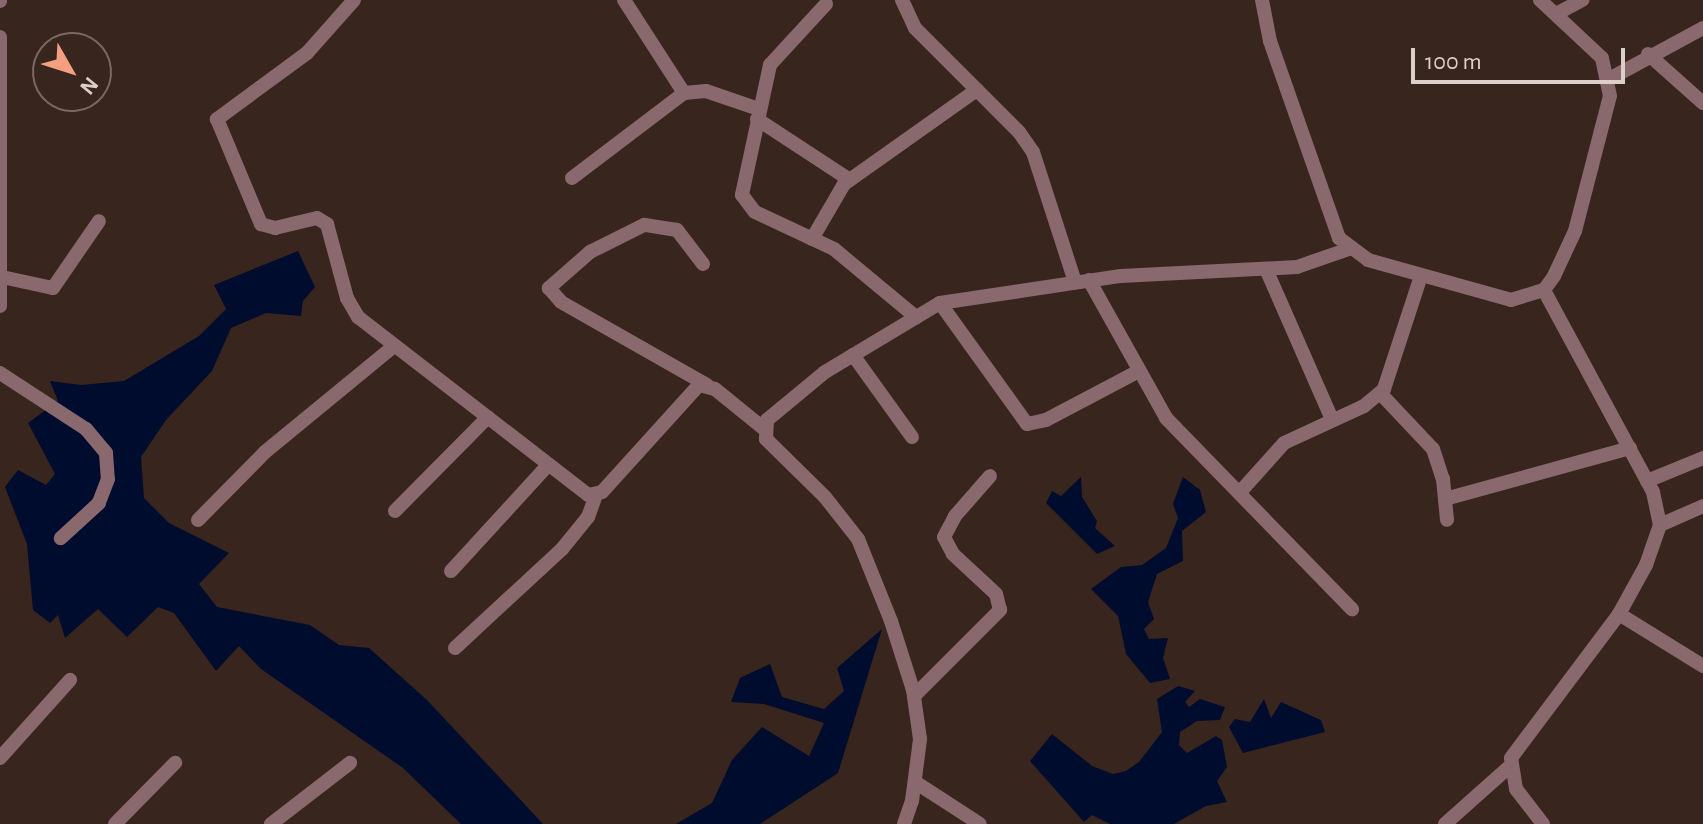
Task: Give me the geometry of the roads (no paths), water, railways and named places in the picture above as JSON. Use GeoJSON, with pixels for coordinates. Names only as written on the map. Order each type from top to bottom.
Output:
{"type":"FeatureCollection","features":[{"type":"Feature","properties":{"kind":"street"},"geometry":{"type":"LineString","coordinates":[[354,0],[307,53],[217,119],[261,224],[275,228],[317,218],[329,228],[349,306],[393,347],[488,417],[579,491],[596,495]]}},
{"type":"Feature","properties":{"kind":"street"},"geometry":{"type":"LineString","coordinates":[[624,0],[684,93]]}},
{"type":"Feature","properties":{"kind":"street"},"geometry":{"type":"LineString","coordinates":[[902,0],[915,28],[1033,152],[1082,281],[1174,427],[1241,491],[1352,609]]}},
{"type":"Feature","properties":{"kind":"street"},"geometry":{"type":"LineString","coordinates":[[1262,0],[1270,41],[1331,222],[1349,249],[1487,297],[1531,298],[1544,290],[1575,231],[1606,122],[1611,78],[1602,58],[1540,0]]}},
{"type":"Feature","properties":{"kind":"street"},"geometry":{"type":"LineString","coordinates":[[1556,14],[1582,0]]}},
{"type":"Feature","properties":{"kind":"street"},"geometry":{"type":"LineString","coordinates":[[826,4],[774,58],[743,183],[746,204],[834,249],[916,317]]}},
{"type":"Feature","properties":{"kind":"street"},"geometry":{"type":"LineString","coordinates":[[1611,78],[1648,54],[1703,28]]}},
{"type":"Feature","properties":{"kind":"street"},"geometry":{"type":"LineString","coordinates":[[0,37],[0,306]]}},
{"type":"Feature","properties":{"kind":"street"},"geometry":{"type":"LineString","coordinates":[[1648,54],[1703,103]]}},
{"type":"Feature","properties":{"kind":"street"},"geometry":{"type":"LineString","coordinates":[[812,239],[831,201],[850,180],[977,90]]}},
{"type":"Feature","properties":{"kind":"street"},"geometry":{"type":"LineString","coordinates":[[572,178],[684,93],[706,91],[758,114],[850,180]]}},
{"type":"Feature","properties":{"kind":"street"},"geometry":{"type":"LineString","coordinates":[[2,277],[53,288],[99,221]]}},
{"type":"Feature","properties":{"kind":"street"},"geometry":{"type":"LineString","coordinates":[[703,264],[677,230],[644,225],[590,252],[549,288],[561,302],[708,386],[763,428],[766,439],[825,497],[858,539],[914,696],[920,739],[915,782],[904,824]]}},
{"type":"Feature","properties":{"kind":"street"},"geometry":{"type":"LineString","coordinates":[[763,428],[798,393],[853,355],[940,303],[1082,281],[1315,263],[1349,249]]}},
{"type":"Feature","properties":{"kind":"street"},"geometry":{"type":"LineString","coordinates":[[1266,269],[1332,419]]}},
{"type":"Feature","properties":{"kind":"street"},"geometry":{"type":"LineString","coordinates":[[1241,491],[1273,452],[1380,393],[1393,370],[1421,276]]}},
{"type":"Feature","properties":{"kind":"street"},"geometry":{"type":"LineString","coordinates":[[1445,824],[1509,767],[1516,748],[1619,614],[1646,565],[1660,525],[1647,481],[1544,290]]}},
{"type":"Feature","properties":{"kind":"street"},"geometry":{"type":"LineString","coordinates":[[940,303],[1027,424],[1046,420],[1139,371]]}},
{"type":"Feature","properties":{"kind":"street"},"geometry":{"type":"LineString","coordinates":[[198,520],[265,452],[393,347]]}},
{"type":"Feature","properties":{"kind":"street"},"geometry":{"type":"LineString","coordinates":[[853,355],[912,437]]}},
{"type":"Feature","properties":{"kind":"street"},"geometry":{"type":"LineString","coordinates":[[0,373],[86,429],[106,453],[108,479],[99,503],[61,538]]}},
{"type":"Feature","properties":{"kind":"street"},"geometry":{"type":"LineString","coordinates":[[455,648],[562,549],[588,517],[596,495],[692,389],[708,386]]}},
{"type":"Feature","properties":{"kind":"street"},"geometry":{"type":"LineString","coordinates":[[1380,393],[1433,449],[1447,520]]}},
{"type":"Feature","properties":{"kind":"street"},"geometry":{"type":"LineString","coordinates":[[395,511],[488,417]]}},
{"type":"Feature","properties":{"kind":"street"},"geometry":{"type":"LineString","coordinates":[[1445,499],[1630,448]]}},
{"type":"Feature","properties":{"kind":"street"},"geometry":{"type":"LineString","coordinates":[[1647,481],[1703,458]]}},
{"type":"Feature","properties":{"kind":"street"},"geometry":{"type":"LineString","coordinates":[[451,571],[548,465]]}},
{"type":"Feature","properties":{"kind":"street"},"geometry":{"type":"LineString","coordinates":[[914,696],[1000,610],[996,594],[953,554],[944,537],[955,516],[990,476]]}},
{"type":"Feature","properties":{"kind":"street"},"geometry":{"type":"LineString","coordinates":[[1660,525],[1700,513]]}},
{"type":"Feature","properties":{"kind":"street"},"geometry":{"type":"LineString","coordinates":[[1619,614],[1703,666]]}},
{"type":"Feature","properties":{"kind":"street"},"geometry":{"type":"LineString","coordinates":[[0,758],[70,680]]}},
{"type":"Feature","properties":{"kind":"street"},"geometry":{"type":"LineString","coordinates":[[115,824],[175,763]]}},
{"type":"Feature","properties":{"kind":"street"},"geometry":{"type":"LineString","coordinates":[[271,824],[350,763]]}},
{"type":"Feature","properties":{"kind":"street"},"geometry":{"type":"LineString","coordinates":[[1509,767],[1516,789],[1543,824]]}},
{"type":"Feature","properties":{"kind":"street"},"geometry":{"type":"LineString","coordinates":[[915,782],[980,824]]}},
{"type":"Feature","properties":{"kind":"water"},"geometry":{"type":"Polygon","coordinates":[[[298,251],[315,287],[303,301],[301,316],[266,313],[231,328],[212,371],[166,420],[141,457],[144,498],[169,523],[229,553],[199,584],[217,607],[310,625],[339,645],[369,648],[427,700],[543,824],[461,824],[403,768],[261,669],[239,646],[216,671],[174,613],[158,607],[127,637],[98,609],[65,638],[58,615],[50,623],[33,610],[27,544],[5,487],[18,470],[46,485],[55,474],[28,423],[58,401],[50,381],[81,385],[124,381],[199,336],[226,309],[214,285],[298,251]]]}},
{"type":"Feature","properties":{"kind":"water"},"geometry":{"type":"Polygon","coordinates":[[[1081,477],[1082,497],[1097,521],[1095,528],[1115,546],[1097,554],[1046,503],[1052,491],[1061,496],[1081,477]]]}},
{"type":"Feature","properties":{"kind":"water"},"geometry":{"type":"Polygon","coordinates":[[[1183,477],[1200,490],[1206,512],[1182,531],[1183,561],[1157,574],[1148,602],[1154,619],[1144,629],[1149,639],[1168,638],[1163,658],[1170,679],[1150,683],[1126,654],[1118,616],[1091,589],[1121,567],[1142,565],[1166,548],[1178,518],[1173,504],[1183,477]]]}},
{"type":"Feature","properties":{"kind":"water"},"geometry":{"type":"Polygon","coordinates":[[[882,629],[838,773],[760,824],[676,824],[712,803],[732,760],[762,727],[809,756],[824,723],[764,704],[731,702],[740,678],[770,664],[782,697],[824,709],[844,691],[837,668],[882,629]]]}},
{"type":"Feature","properties":{"kind":"water"},"geometry":{"type":"Polygon","coordinates":[[[1178,686],[1195,691],[1185,702],[1189,707],[1200,699],[1225,707],[1220,720],[1197,721],[1180,732],[1179,745],[1187,753],[1216,736],[1222,740],[1227,767],[1217,781],[1227,802],[1206,806],[1174,824],[1110,824],[1092,815],[1084,822],[1030,761],[1052,734],[1092,766],[1113,774],[1126,771],[1139,762],[1162,732],[1157,699],[1178,686]]]}},
{"type":"Feature","properties":{"kind":"water"},"geometry":{"type":"Polygon","coordinates":[[[1264,699],[1271,718],[1281,702],[1321,720],[1325,732],[1243,753],[1229,727],[1235,719],[1250,722],[1264,699]]]}}]}
